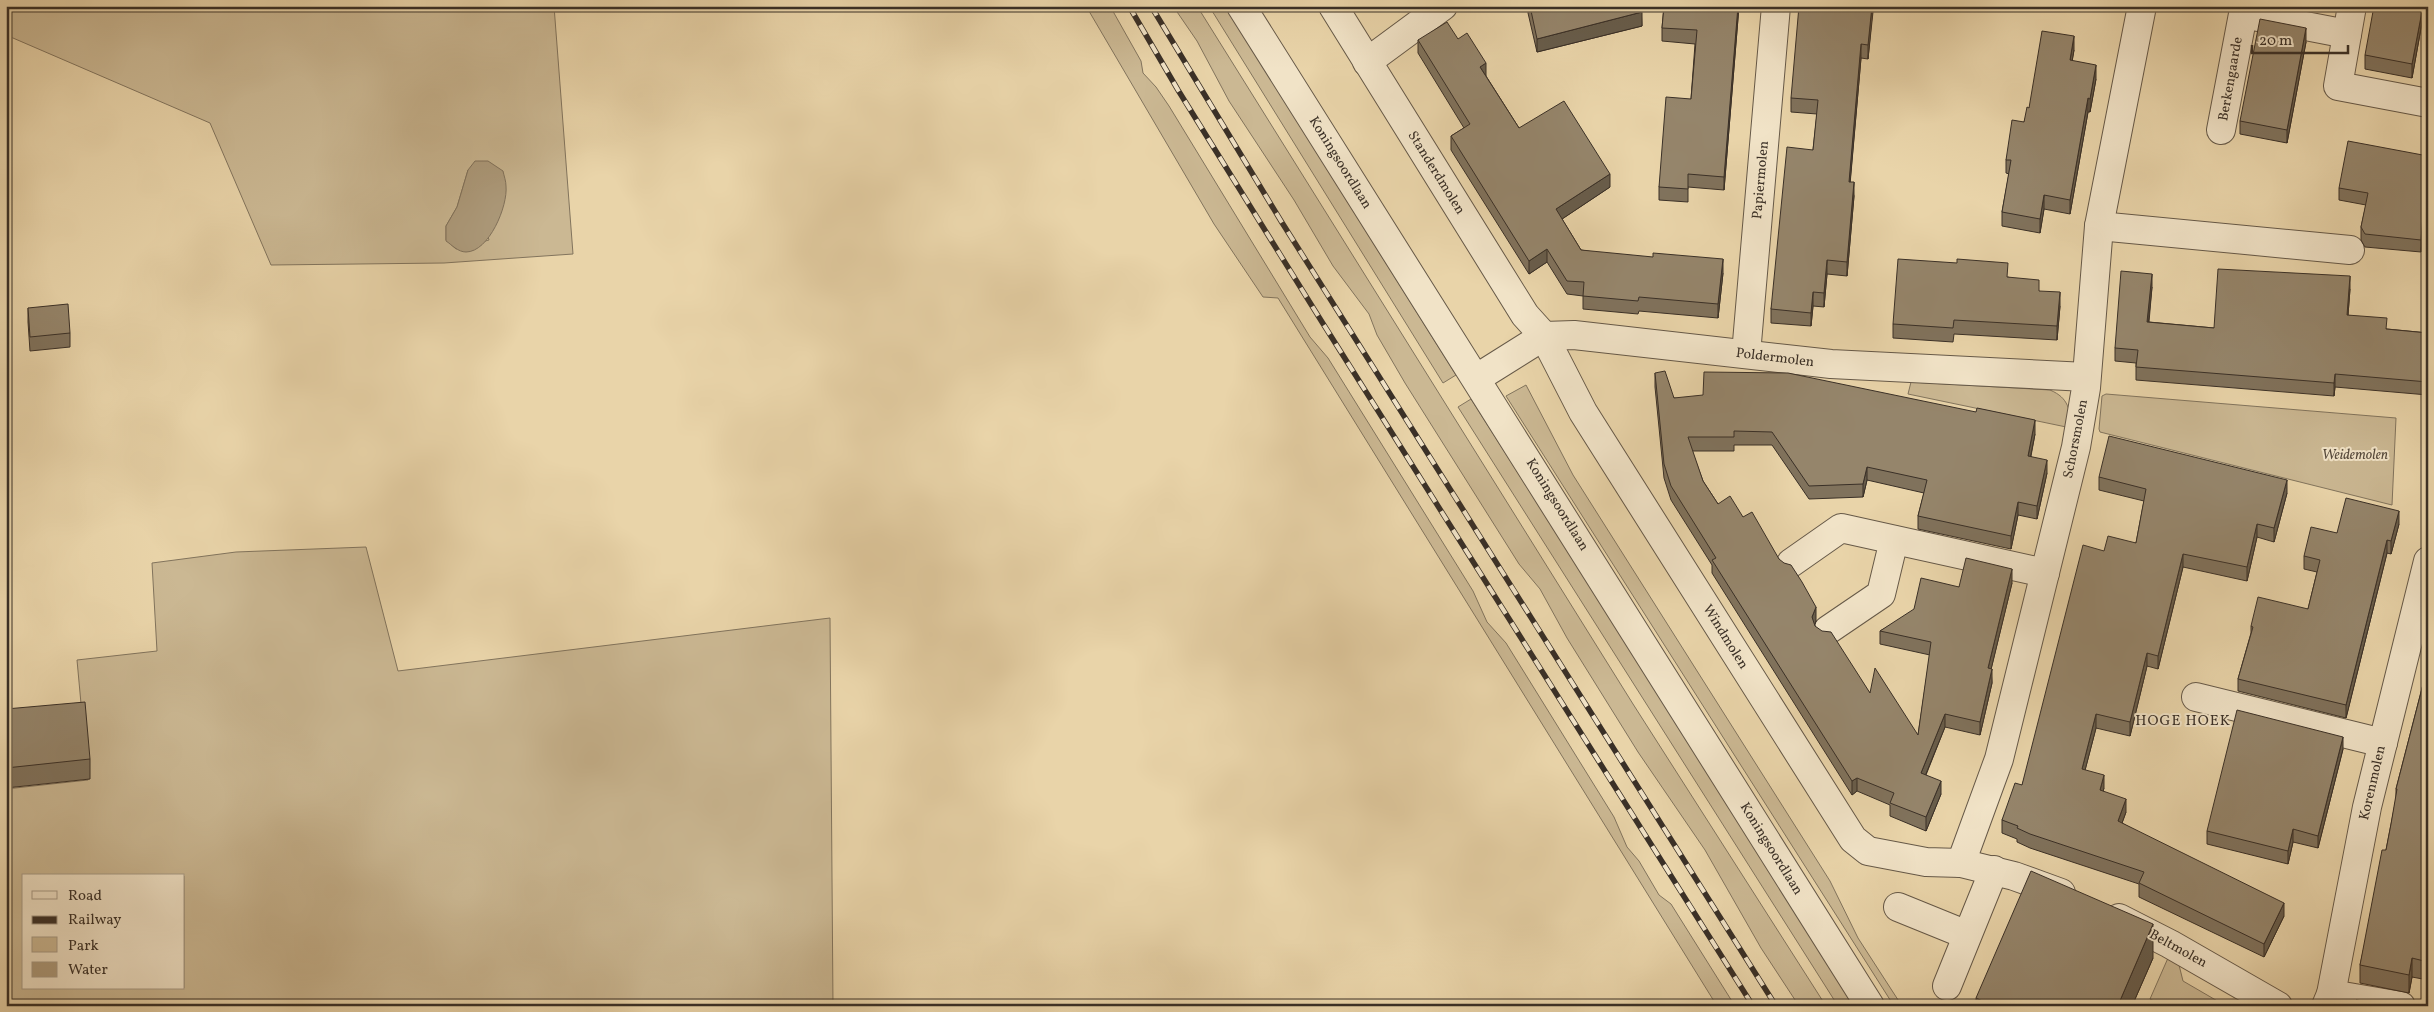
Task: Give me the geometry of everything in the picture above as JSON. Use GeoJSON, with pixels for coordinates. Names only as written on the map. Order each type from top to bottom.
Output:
{"type":"FeatureCollection","features":[{"type":"Feature","properties":{"kind":"street","name":"Koningsoordlaan"},"geometry":{"type":"LineString","coordinates":[[1241,6],[1477,378],[1870,1006]]}},
{"type":"Feature","properties":{"kind":"street","name":"Standerdmolen"},"geometry":{"type":"LineString","coordinates":[[1333,6],[1525,315],[1544,336]]}},
{"type":"Feature","properties":{"kind":"street"},"geometry":{"type":"LineString","coordinates":[[1367,62],[1443,6]]}},
{"type":"Feature","properties":{"kind":"street","name":"Papiermolen"},"geometry":{"type":"LineString","coordinates":[[1746,354],[1776,6]]}},
{"type":"Feature","properties":{"kind":"street","name":"Schorsmolen"},"geometry":{"type":"LineString","coordinates":[[1961,862],[1999,759],[2076,447],[2086,382],[2099,226],[2142,6]]}},
{"type":"Feature","properties":{"kind":"street"},"geometry":{"type":"LineString","coordinates":[[2352,6],[2338,86],[2428,103]]}},
{"type":"Feature","properties":{"kind":"street","name":"Berkengaarde"},"geometry":{"type":"LineString","coordinates":[[2221,130],[2242,14],[2347,34]]}},
{"type":"Feature","properties":{"kind":"street"},"geometry":{"type":"LineString","coordinates":[[2099,226],[2350,250]]}},
{"type":"Feature","properties":{"kind":"street","name":"Poldermolen"},"geometry":{"type":"LineString","coordinates":[[1544,336],[1574,335],[1831,364],[2086,382]]}},
{"type":"Feature","properties":{"kind":"street"},"geometry":{"type":"LineString","coordinates":[[1477,378],[1544,336]]}},
{"type":"Feature","properties":{"kind":"street","name":"Windmolen"},"geometry":{"type":"LineString","coordinates":[[1544,336],[1583,412],[1853,839],[1868,851],[1926,862],[1961,862]]}},
{"type":"Feature","properties":{"kind":"street"},"geometry":{"type":"LineString","coordinates":[[1791,563],[1841,528],[2045,572]]}},
{"type":"Feature","properties":{"kind":"street"},"geometry":{"type":"LineString","coordinates":[[1828,630],[1880,594],[1894,540]]}},
{"type":"Feature","properties":{"kind":"street","name":"Korenmolen"},"geometry":{"type":"LineString","coordinates":[[2329,1000],[2367,807],[2428,561]]}},
{"type":"Feature","properties":{"kind":"street"},"geometry":{"type":"LineString","coordinates":[[2196,697],[2383,743]]}},
{"type":"Feature","properties":{"kind":"street","name":"Beltmolen"},"geometry":{"type":"LineString","coordinates":[[1961,862],[1994,870],[2090,906],[2170,944],[2278,1006]]}},
{"type":"Feature","properties":{"kind":"street"},"geometry":{"type":"LineString","coordinates":[[1946,986],[1994,870]]}},
{"type":"Feature","properties":{"kind":"street"},"geometry":{"type":"LineString","coordinates":[[1898,907],[1967,935]]}},
{"type":"Feature","properties":{"kind":"street"},"geometry":{"type":"LineString","coordinates":[[2329,1000],[2401,1006]]}},
{"type":"Feature","properties":{"kind":"green space"},"geometry":{"type":"Polygon","coordinates":[[[6,6],[554,6],[573,254],[444,263],[271,265],[210,123],[6,35],[6,6]],[[468,170],[457,207],[446,226],[446,240],[456,249],[489,240],[468,170]]]}},
{"type":"Feature","properties":{"kind":"green space"},"geometry":{"type":"Polygon","coordinates":[[[1086,6],[1110,6],[1141,61],[1143,73],[1156,87],[1169,106],[1310,337],[1328,358],[1473,591],[1487,622],[1506,643],[1614,817],[1627,847],[1639,861],[1659,895],[1671,904],[1735,1006],[1717,1006],[1278,298],[1263,297],[1214,224],[1086,6]]]}},
{"type":"Feature","properties":{"kind":"green space"},"geometry":{"type":"Polygon","coordinates":[[[1173,6],[1197,6],[1633,704],[1826,1006],[1799,1006],[1761,948],[1705,850],[1638,752],[1567,638],[1540,589],[1519,564],[1405,383],[1377,335],[1369,314],[1333,266],[1294,200],[1229,101],[1197,41],[1173,6]]]}},
{"type":"Feature","properties":{"kind":"green space"},"geometry":{"type":"Polygon","coordinates":[[[1209,6],[1225,6],[1456,375],[1443,383],[1209,6]]]}},
{"type":"Feature","properties":{"kind":"green space"},"geometry":{"type":"Polygon","coordinates":[[[1911,382],[2050,390],[2065,401],[2070,416],[2071,428],[1908,394],[1911,382]]]}},
{"type":"Feature","properties":{"kind":"green space"},"geometry":{"type":"Polygon","coordinates":[[[1526,385],[1573,475],[1830,881],[1858,938],[1902,1006],[1894,1006],[1506,396],[1526,385]]]}},
{"type":"Feature","properties":{"kind":"green space","name":"Weidemolen"},"geometry":{"type":"Polygon","coordinates":[[[2106,394],[2396,418],[2392,505],[2100,432],[2102,396],[2106,394]]]}},
{"type":"Feature","properties":{"kind":"green space"},"geometry":{"type":"Polygon","coordinates":[[[1471,399],[1857,1006],[1838,1006],[1458,407],[1471,399]]]}},
{"type":"Feature","properties":{"kind":"green space"},"geometry":{"type":"Polygon","coordinates":[[[366,547],[398,671],[830,618],[833,1006],[6,1006],[6,789],[88,780],[77,660],[157,651],[152,563],[236,552],[366,547]]]}},
{"type":"Feature","properties":{"kind":"green space"},"geometry":{"type":"Polygon","coordinates":[[[2168,958],[2179,965],[2183,981],[2226,1006],[2155,1006],[2156,1002],[2150,999],[2168,958]]]}},
{"type":"Feature","properties":{"kind":"water"},"geometry":{"type":"Polygon","coordinates":[[[475,161],[488,161],[503,171],[506,195],[500,216],[489,236],[474,250],[463,252],[446,241],[446,226],[457,207],[468,170],[475,161]]]}},
{"type":"Feature","properties":{"kind":"building"},"geometry":{"type":"Polygon","coordinates":[[[1530,6],[1641,6],[1642,12],[1537,39],[1530,6]]]}},
{"type":"Feature","properties":{"kind":"building"},"geometry":{"type":"Polygon","coordinates":[[[1664,6],[1738,6],[1724,177],[1688,174],[1688,189],[1659,187],[1666,97],[1691,99],[1697,30],[1662,28],[1664,6]]]}},
{"type":"Feature","properties":{"kind":"building"},"geometry":{"type":"Polygon","coordinates":[[[1799,6],[1872,6],[1868,45],[1861,44],[1849,182],[1854,182],[1847,262],[1827,260],[1824,293],[1813,292],[1811,313],[1771,309],[1787,147],[1813,150],[1818,100],[1791,98],[1799,6]]]}},
{"type":"Feature","properties":{"kind":"building"},"geometry":{"type":"Polygon","coordinates":[[[2374,6],[2423,6],[2412,64],[2365,55],[2374,6]]]}},
{"type":"Feature","properties":{"kind":"building"},"geometry":{"type":"Polygon","coordinates":[[[2260,19],[2306,28],[2287,130],[2240,121],[2260,19]]]}},
{"type":"Feature","properties":{"kind":"building"},"geometry":{"type":"Polygon","coordinates":[[[1447,22],[1458,39],[1467,33],[1486,63],[1480,67],[1519,128],[1564,101],[1610,174],[1556,209],[1581,250],[1653,257],[1653,253],[1723,259],[1718,304],[1639,297],[1638,301],[1583,296],[1584,282],[1567,281],[1547,249],[1529,261],[1451,136],[1470,124],[1418,40],[1447,22]]]}},
{"type":"Feature","properties":{"kind":"building"},"geometry":{"type":"Polygon","coordinates":[[[2042,31],[2074,36],[2070,60],[2096,65],[2090,99],[2088,98],[2070,200],[2044,195],[2040,219],[2002,212],[2011,160],[2006,160],[2012,120],[2024,122],[2027,107],[2029,108],[2042,31]]]}},
{"type":"Feature","properties":{"kind":"building"},"geometry":{"type":"Polygon","coordinates":[[[2348,141],[2428,156],[2428,204],[2424,203],[2421,240],[2365,234],[2361,227],[2368,193],[2339,188],[2348,141]]]}},
{"type":"Feature","properties":{"kind":"building"},"geometry":{"type":"Polygon","coordinates":[[[1898,259],[1957,263],[1957,259],[2008,263],[2007,277],[2039,280],[2039,291],[2060,292],[2057,326],[1954,320],[1953,328],[1893,324],[1898,259]]]}},
{"type":"Feature","properties":{"kind":"building"},"geometry":{"type":"Polygon","coordinates":[[[2218,269],[2350,276],[2347,315],[2387,318],[2386,329],[2428,333],[2428,382],[2335,374],[2334,383],[2136,367],[2138,350],[2115,348],[2121,271],[2152,274],[2147,322],[2214,328],[2218,269]]]}},
{"type":"Feature","properties":{"kind":"building"},"geometry":{"type":"Polygon","coordinates":[[[68,304],[70,333],[30,337],[28,308],[68,304]]]}},
{"type":"Feature","properties":{"kind":"building"},"geometry":{"type":"Polygon","coordinates":[[[1665,371],[1674,398],[1703,395],[1704,372],[1788,373],[1976,412],[1977,408],[2035,420],[2028,456],[2047,460],[2037,506],[2018,502],[2011,536],[1918,516],[1927,480],[1867,467],[1863,484],[1809,486],[1772,432],[1734,431],[1734,437],[1688,437],[1703,481],[1718,504],[1730,496],[1743,517],[1752,512],[1779,559],[1791,565],[1816,607],[1812,617],[1815,626],[1822,631],[1831,632],[1870,693],[1875,668],[1918,735],[1931,642],[1880,631],[1914,609],[1921,578],[1959,587],[1966,558],[2012,569],[1988,668],[1992,669],[1980,722],[1945,714],[1921,773],[1941,781],[1926,817],[1890,803],[1894,793],[1857,778],[1852,781],[1712,560],[1716,558],[1671,486],[1664,464],[1655,373],[1665,371]]]}},
{"type":"Feature","properties":{"kind":"building"},"geometry":{"type":"Polygon","coordinates":[[[2109,436],[2287,480],[2274,528],[2257,524],[2247,567],[2183,554],[2158,656],[2147,653],[2130,722],[2096,714],[2082,769],[2104,775],[2100,790],[2126,799],[2118,821],[2284,903],[2264,944],[2139,883],[2144,872],[2030,834],[2017,828],[2018,826],[2002,820],[2015,783],[2022,785],[2083,545],[2104,551],[2108,536],[2136,543],[2146,489],[2099,477],[2109,436]]]}},
{"type":"Feature","properties":{"kind":"building"},"geometry":{"type":"Polygon","coordinates":[[[2346,498],[2399,511],[2391,541],[2387,540],[2346,705],[2238,679],[2253,627],[2251,626],[2258,597],[2308,609],[2320,560],[2304,556],[2311,527],[2337,533],[2346,498]]]}},
{"type":"Feature","properties":{"kind":"building"},"geometry":{"type":"Polygon","coordinates":[[[2428,665],[2428,962],[2412,958],[2409,975],[2360,965],[2382,850],[2386,850],[2396,789],[2428,665]]]}},
{"type":"Feature","properties":{"kind":"building"},"geometry":{"type":"Polygon","coordinates":[[[85,702],[90,759],[6,768],[6,709],[85,702]]]}},
{"type":"Feature","properties":{"kind":"building"},"geometry":{"type":"Polygon","coordinates":[[[2237,710],[2343,737],[2318,836],[2293,829],[2288,851],[2207,831],[2237,710]]]}},
{"type":"Feature","properties":{"kind":"building"},"geometry":{"type":"Polygon","coordinates":[[[2031,871],[2153,924],[2119,1003],[2124,1006],[1993,1006],[1976,998],[2031,871]]]}},
{"type":"Feature","properties":{"kind":"building"},"geometry":{"type":"Polygon","coordinates":[[[2356,1000],[2394,1006],[2354,1006],[2356,1000]]]}},
{"type":"Feature","properties":{"kind":"railway"},"geometry":{"type":"LineString","coordinates":[[1129,6],[1178,90],[1322,322],[1753,1006]]}},
{"type":"Feature","properties":{"kind":"railway"},"geometry":{"type":"LineString","coordinates":[[1151,6],[1281,221],[1776,1006]]}},
{"type":"Feature","properties":{"kind":"district","name":"HOGE HOEK"},"geometry":{"type":"Point","coordinates":[2183,721]}}]}
